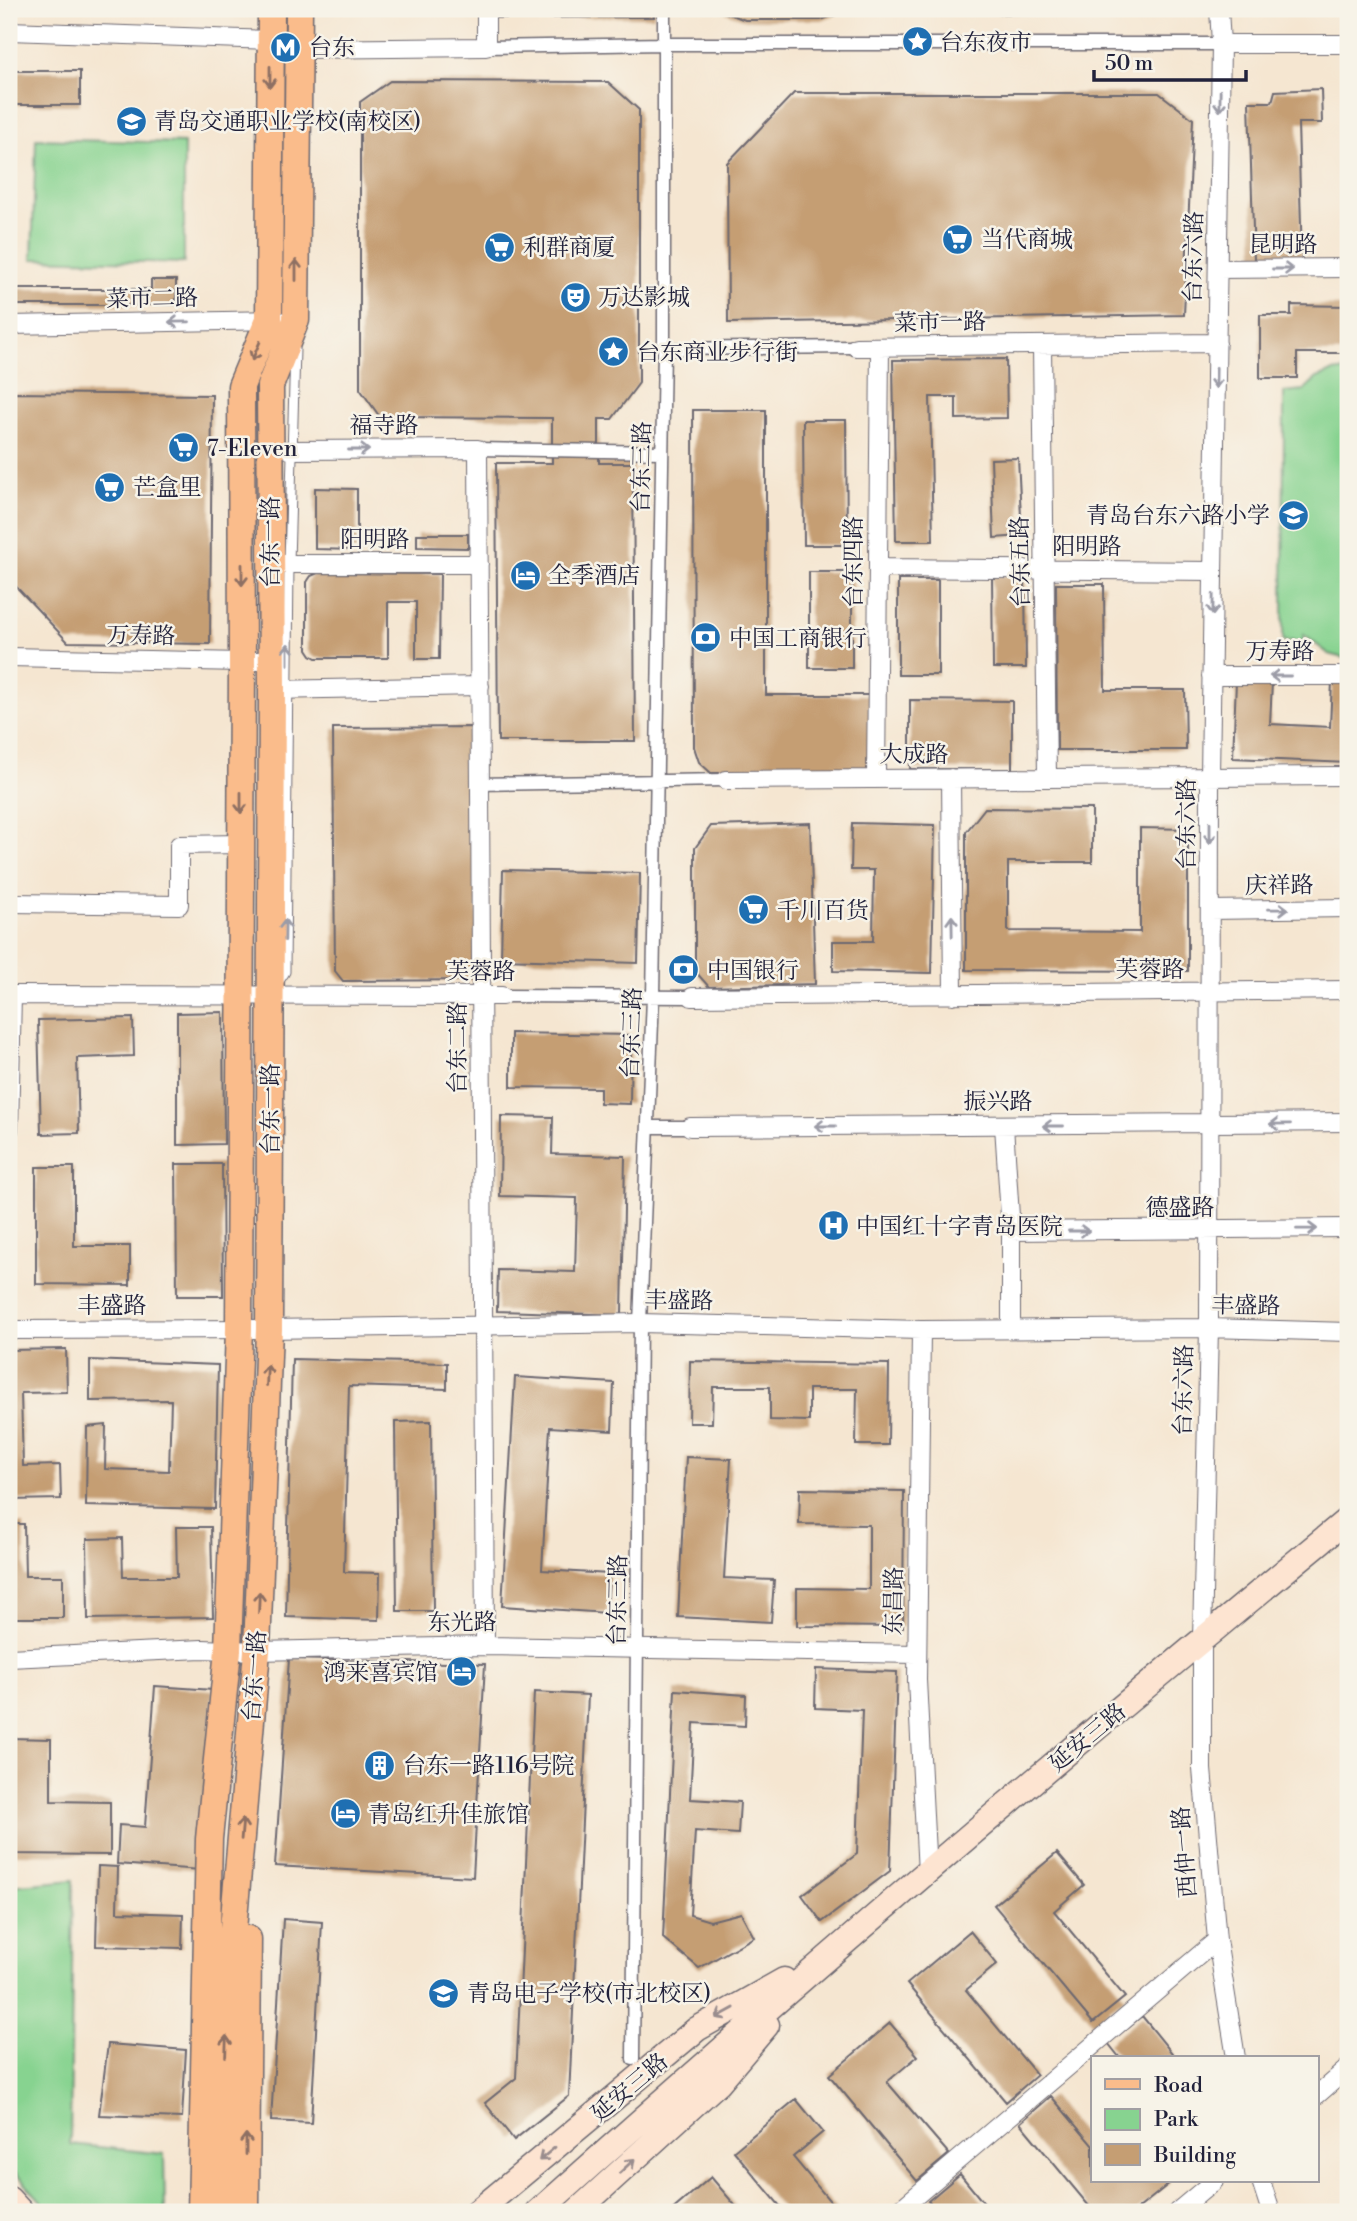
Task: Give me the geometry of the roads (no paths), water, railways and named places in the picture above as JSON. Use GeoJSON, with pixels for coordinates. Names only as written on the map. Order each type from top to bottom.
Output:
{"type":"FeatureCollection","features":[{"type":"Feature","properties":{"kind":"main road","name":"台东一路"},"geometry":{"type":"LineString","coordinates":[[201,2212],[209,1839],[228,1650],[239,1329],[241,386],[269,320],[271,9]]}},
{"type":"Feature","properties":{"kind":"main road","name":"台东一路"},"geometry":{"type":"LineString","coordinates":[[246,2212],[248,1937],[236,1897],[257,1651],[269,1329],[271,994],[280,690],[271,660],[279,563],[270,386],[296,320],[299,9]]}},
{"type":"Feature","properties":{"kind":"main road","name":"延安三路"},"geometry":{"type":"LineString","coordinates":[[538,2212],[827,1956],[1348,1519]]}},
{"type":"Feature","properties":{"kind":"main road"},"geometry":{"type":"LineString","coordinates":[[222,2212],[228,1988],[236,1897]]}},
{"type":"Feature","properties":{"kind":"main road","name":"延安三路"},"geometry":{"type":"LineString","coordinates":[[477,2212],[696,2029],[827,1956]]}},
{"type":"Feature","properties":{"kind":"main road","name":"延安三路"},"geometry":{"type":"LineString","coordinates":[[576,2212],[719,2082],[827,1956]]}},
{"type":"Feature","properties":{"kind":"main road"},"geometry":{"type":"LineString","coordinates":[[9,2199],[21,2212]]}},
{"type":"Feature","properties":{"kind":"street"},"geometry":{"type":"LineString","coordinates":[[486,9],[486,47]]}},
{"type":"Feature","properties":{"kind":"street","name":"台东三路"},"geometry":{"type":"LineString","coordinates":[[633,2059],[640,1323],[653,997],[664,349],[664,9]]}},
{"type":"Feature","properties":{"kind":"street","name":"台东六路"},"geometry":{"type":"LineString","coordinates":[[1202,1639],[1209,1328],[1210,776],[1221,44],[1219,9]]}},
{"type":"Feature","properties":{"kind":"street"},"geometry":{"type":"LineString","coordinates":[[9,31],[271,40]]}},
{"type":"Feature","properties":{"kind":"street"},"geometry":{"type":"LineString","coordinates":[[298,49],[664,44],[1348,44]]}},
{"type":"Feature","properties":{"kind":"street","name":"昆明路"},"geometry":{"type":"LineString","coordinates":[[1218,269],[1348,268]]}},
{"type":"Feature","properties":{"kind":"street","name":"菜市二路"},"geometry":{"type":"LineString","coordinates":[[9,325],[296,320]]}},
{"type":"Feature","properties":{"kind":"street","name":"菜市一路"},"geometry":{"type":"LineString","coordinates":[[664,349],[1217,344]]}},
{"type":"Feature","properties":{"kind":"street","name":"台东五路"},"geometry":{"type":"LineString","coordinates":[[1042,345],[1047,777]]}},
{"type":"Feature","properties":{"kind":"street","name":"台东四路"},"geometry":{"type":"LineString","coordinates":[[876,778],[880,347]]}},
{"type":"Feature","properties":{"kind":"street"},"geometry":{"type":"LineString","coordinates":[[478,449],[662,452]]}},
{"type":"Feature","properties":{"kind":"street","name":"福寺路"},"geometry":{"type":"LineString","coordinates":[[290,450],[478,449]]}},
{"type":"Feature","properties":{"kind":"street","name":"台东二路"},"geometry":{"type":"LineString","coordinates":[[478,449],[485,1646]]}},
{"type":"Feature","properties":{"kind":"street","name":"阳明路"},"geometry":{"type":"LineString","coordinates":[[279,563],[479,564]]}},
{"type":"Feature","properties":{"kind":"street","name":"阳明路"},"geometry":{"type":"LineString","coordinates":[[878,568],[1213,570]]}},
{"type":"Feature","properties":{"kind":"street","name":"万寿路"},"geometry":{"type":"LineString","coordinates":[[9,657],[242,662],[271,660]]}},
{"type":"Feature","properties":{"kind":"street","name":"万寿路"},"geometry":{"type":"LineString","coordinates":[[1212,676],[1348,676]]}},
{"type":"Feature","properties":{"kind":"street"},"geometry":{"type":"LineString","coordinates":[[280,690],[480,686]]}},
{"type":"Feature","properties":{"kind":"street","name":"大成路"},"geometry":{"type":"LineString","coordinates":[[479,784],[876,778],[1348,776]]}},
{"type":"Feature","properties":{"kind":"street"},"geometry":{"type":"LineString","coordinates":[[951,778],[953,995]]}},
{"type":"Feature","properties":{"kind":"street"},"geometry":{"type":"LineString","coordinates":[[9,903],[179,905],[179,845],[241,844]]}},
{"type":"Feature","properties":{"kind":"street","name":"庆祥路"},"geometry":{"type":"LineString","coordinates":[[1210,910],[1348,908]]}},
{"type":"Feature","properties":{"kind":"street","name":"芙蓉路"},"geometry":{"type":"LineString","coordinates":[[10,995],[692,997],[1348,990]]}},
{"type":"Feature","properties":{"kind":"street"},"geometry":{"type":"LineString","coordinates":[[9,1130],[10,995]]}},
{"type":"Feature","properties":{"kind":"street","name":"振兴路"},"geometry":{"type":"LineString","coordinates":[[648,1127],[1348,1122]]}},
{"type":"Feature","properties":{"kind":"street"},"geometry":{"type":"LineString","coordinates":[[1004,1126],[1011,1231],[1012,1328]]}},
{"type":"Feature","properties":{"kind":"street","name":"德盛路"},"geometry":{"type":"LineString","coordinates":[[1011,1231],[1348,1228]]}},
{"type":"Feature","properties":{"kind":"street","name":"丰盛路"},"geometry":{"type":"LineString","coordinates":[[9,1330],[640,1323],[921,1330],[1209,1328],[1348,1332]]}},
{"type":"Feature","properties":{"kind":"street","name":"东昌路"},"geometry":{"type":"LineString","coordinates":[[921,1330],[916,1654],[927,1873]]}},
{"type":"Feature","properties":{"kind":"street","name":"西仲一路"},"geometry":{"type":"LineString","coordinates":[[1202,1639],[1202,1769],[1217,1940],[1236,2056]]}},
{"type":"Feature","properties":{"kind":"street","name":"东光路"},"geometry":{"type":"LineString","coordinates":[[9,1658],[202,1649],[257,1651],[485,1646],[916,1654]]}},
{"type":"Feature","properties":{"kind":"street"},"geometry":{"type":"LineString","coordinates":[[897,2212],[1217,1940]]}},
{"type":"Feature","properties":{"kind":"street"},"geometry":{"type":"LineString","coordinates":[[1318,2094],[1348,2068]]}},
{"type":"Feature","properties":{"kind":"street"},"geometry":{"type":"LineString","coordinates":[[1177,2212],[1213,2182]]}},
{"type":"Feature","properties":{"kind":"street"},"geometry":{"type":"LineString","coordinates":[[1261,2182],[1271,2212]]}},
{"type":"Feature","properties":{"kind":"lane"},"geometry":{"type":"LineString","coordinates":[[280,690],[279,563],[290,450],[296,320]]}},
{"type":"Feature","properties":{"kind":"place","name":"台东夜市"},"geometry":{"type":"Point","coordinates":[917,42]}},
{"type":"Feature","properties":{"kind":"place","name":"台东"},"geometry":{"type":"Point","coordinates":[286,47]}},
{"type":"Feature","properties":{"kind":"place","name":"青岛交通职业学校(南校区)"},"geometry":{"type":"Point","coordinates":[131,121]}},
{"type":"Feature","properties":{"kind":"place","name":"当代商城"},"geometry":{"type":"Point","coordinates":[958,239]}},
{"type":"Feature","properties":{"kind":"place","name":"利群商厦"},"geometry":{"type":"Point","coordinates":[500,247]}},
{"type":"Feature","properties":{"kind":"place","name":"万达影城"},"geometry":{"type":"Point","coordinates":[575,297]}},
{"type":"Feature","properties":{"kind":"place","name":"台东商业步行街"},"geometry":{"type":"Point","coordinates":[614,352]}},
{"type":"Feature","properties":{"kind":"place","name":"7-Eleven"},"geometry":{"type":"Point","coordinates":[184,448]}},
{"type":"Feature","properties":{"kind":"place","name":"芒盒里"},"geometry":{"type":"Point","coordinates":[110,487]}},
{"type":"Feature","properties":{"kind":"place","name":"青岛台东六路小学"},"geometry":{"type":"Point","coordinates":[1293,515]}},
{"type":"Feature","properties":{"kind":"place","name":"全季酒店"},"geometry":{"type":"Point","coordinates":[525,575]}},
{"type":"Feature","properties":{"kind":"place","name":"中国工商银行"},"geometry":{"type":"Point","coordinates":[706,638]}},
{"type":"Feature","properties":{"kind":"place","name":"千川百货"},"geometry":{"type":"Point","coordinates":[754,910]}},
{"type":"Feature","properties":{"kind":"place","name":"中国银行"},"geometry":{"type":"Point","coordinates":[684,970]}},
{"type":"Feature","properties":{"kind":"place","name":"中国红十字青岛医院"},"geometry":{"type":"Point","coordinates":[833,1226]}},
{"type":"Feature","properties":{"kind":"place","name":"鸿来喜宾馆"},"geometry":{"type":"Point","coordinates":[461,1672]}},
{"type":"Feature","properties":{"kind":"place","name":"台东一路116号院"},"geometry":{"type":"Point","coordinates":[380,1765]}},
{"type":"Feature","properties":{"kind":"place","name":"青岛红升佳旅馆"},"geometry":{"type":"Point","coordinates":[345,1814]}},
{"type":"Feature","properties":{"kind":"place","name":"青岛电子学校(市北校区)"},"geometry":{"type":"Point","coordinates":[444,1993]}}]}
